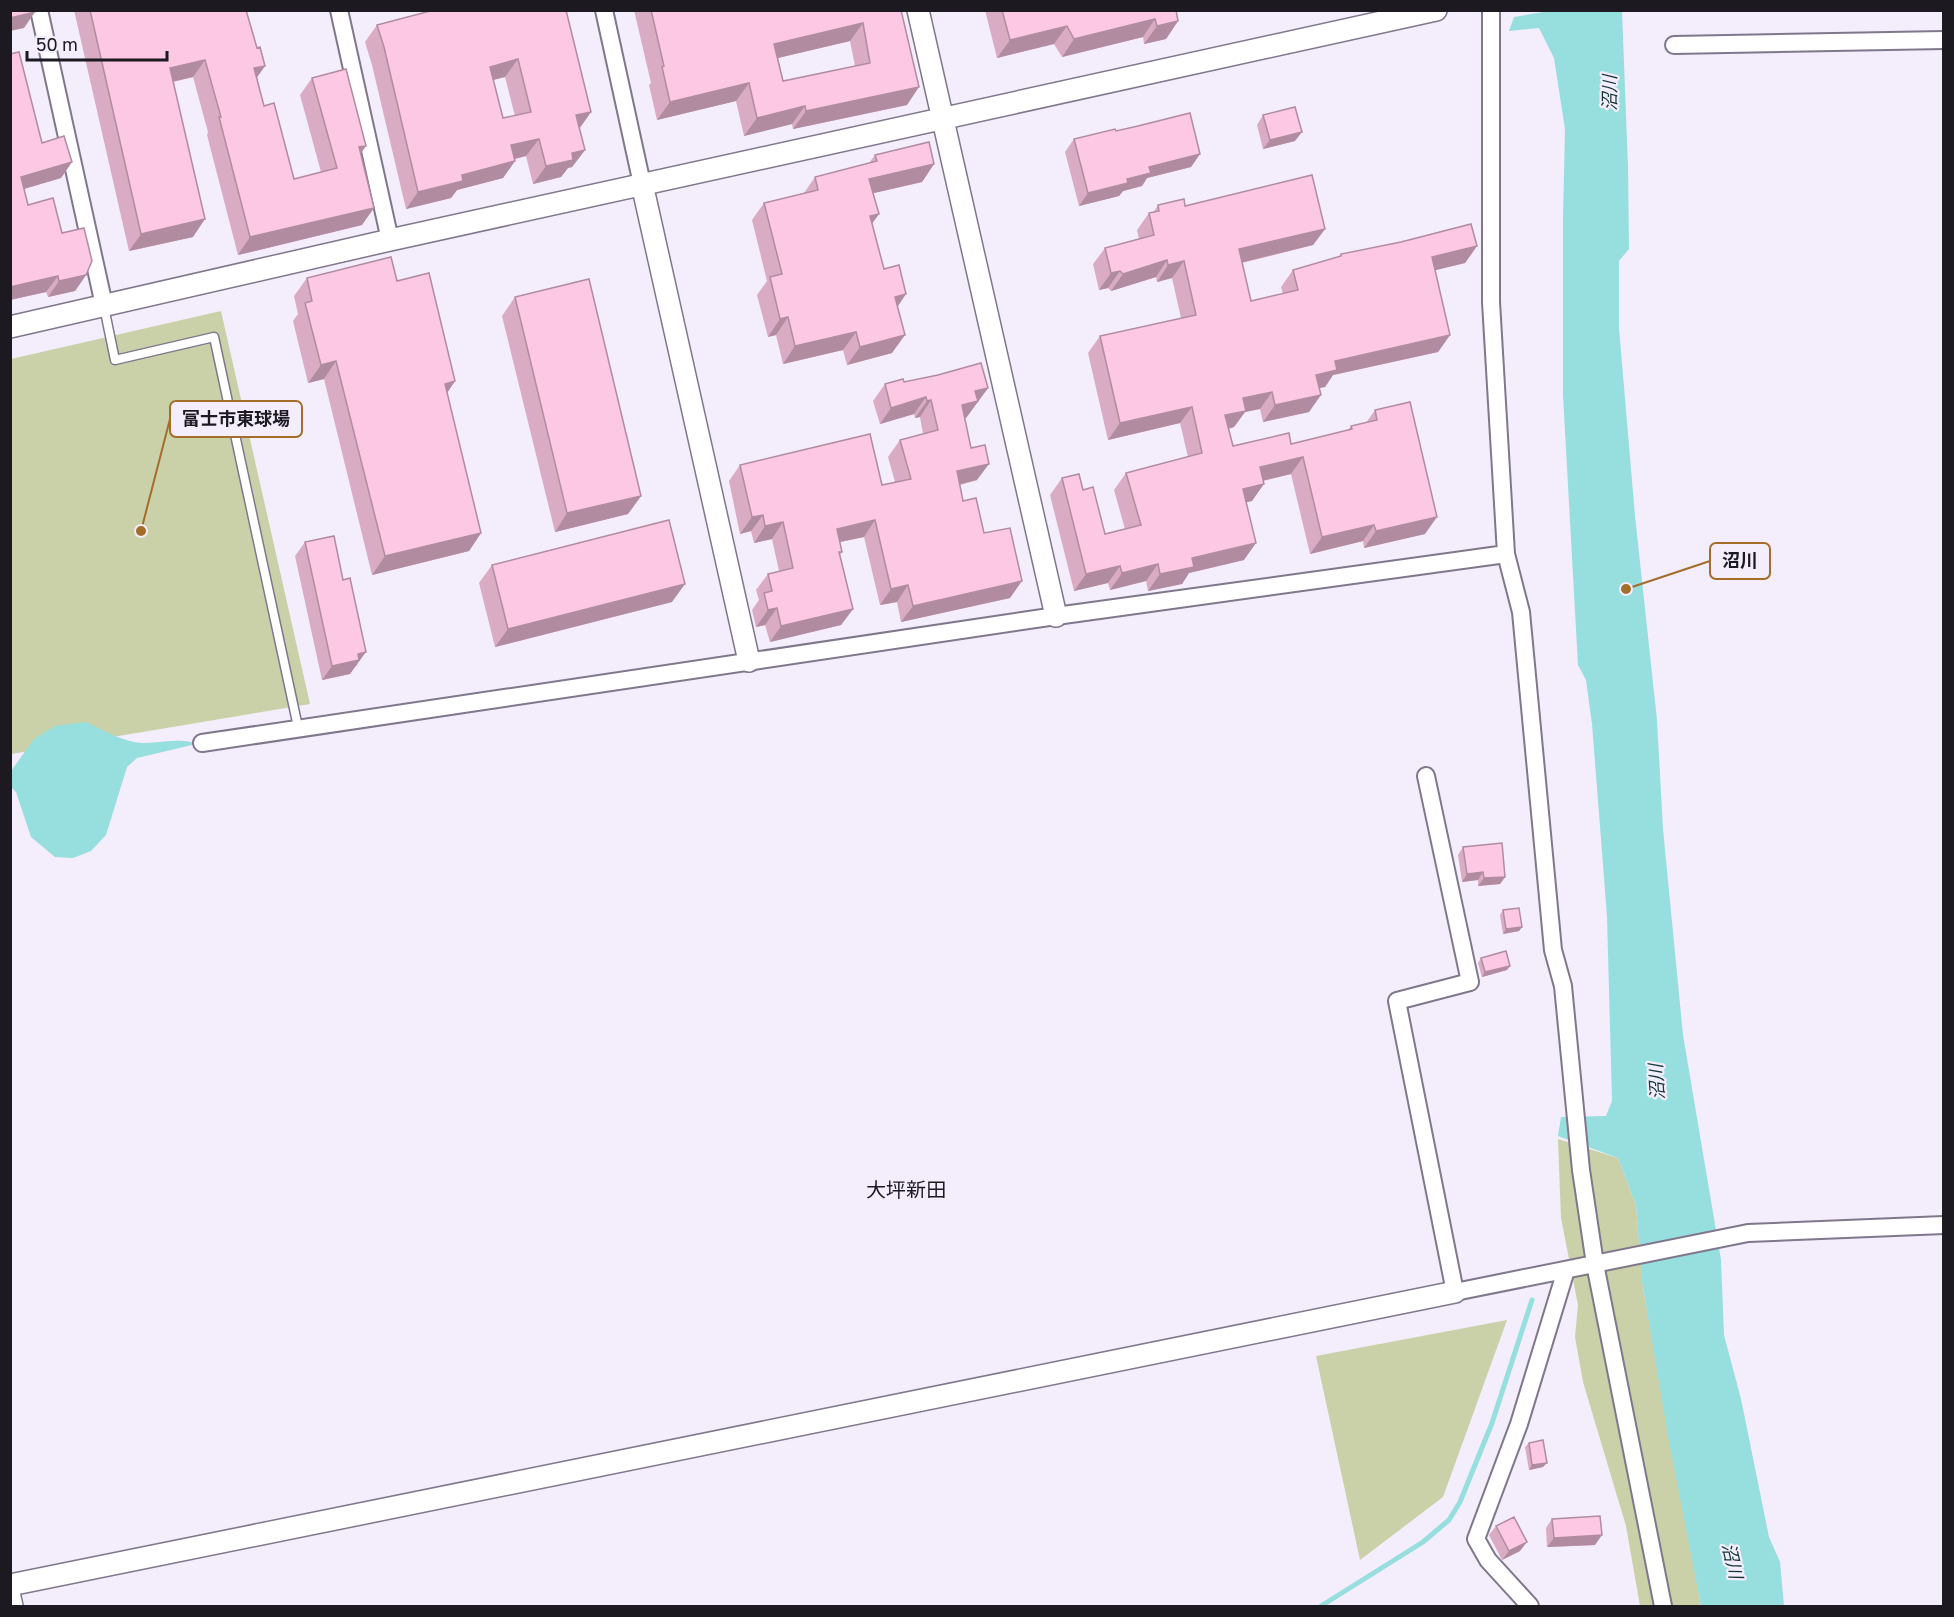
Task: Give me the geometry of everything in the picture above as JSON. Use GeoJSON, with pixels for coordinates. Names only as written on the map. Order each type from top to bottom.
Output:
{"type":"FeatureCollection","features":[{"type":"Feature","properties":{"kind":"street"},"geometry":{"type":"LineString","coordinates":[[39,10],[104,305]]}},
{"type":"Feature","properties":{"kind":"street"},"geometry":{"type":"LineString","coordinates":[[339,10],[390,240]]}},
{"type":"Feature","properties":{"kind":"street"},"geometry":{"type":"LineString","coordinates":[[604,10],[749,661]]}},
{"type":"Feature","properties":{"kind":"street"},"geometry":{"type":"LineString","coordinates":[[918,10],[1056,616]]}},
{"type":"Feature","properties":{"kind":"street"},"geometry":{"type":"LineString","coordinates":[[10,327],[390,240],[1436,10]]}},
{"type":"Feature","properties":{"kind":"street"},"geometry":{"type":"LineString","coordinates":[[1491,10],[1491,302],[1506,554],[1521,612],[1553,950],[1563,986],[1581,1170],[1595,1264],[1663,1606]]}},
{"type":"Feature","properties":{"kind":"street"},"geometry":{"type":"LineString","coordinates":[[1674,45],[1944,40]]}},
{"type":"Feature","properties":{"kind":"street"},"geometry":{"type":"LineString","coordinates":[[202,743],[1056,616],[1506,554]]}},
{"type":"Feature","properties":{"kind":"street"},"geometry":{"type":"LineString","coordinates":[[1426,776],[1470,982],[1397,1001],[1455,1292]]}},
{"type":"Feature","properties":{"kind":"street"},"geometry":{"type":"LineString","coordinates":[[10,1586],[1748,1233],[1944,1225]]}},
{"type":"Feature","properties":{"kind":"street"},"geometry":{"type":"LineString","coordinates":[[1530,1606],[1488,1560],[1476,1539],[1519,1424],[1566,1270]]}},
{"type":"Feature","properties":{"kind":"street"},"geometry":{"type":"LineString","coordinates":[[10,1597],[12,1606]]}},
{"type":"Feature","properties":{"kind":"lane"},"geometry":{"type":"LineString","coordinates":[[104,305],[115,360],[214,337],[298,727]]}},
{"type":"Feature","properties":{"kind":"shaded area"},"geometry":{"type":"Polygon","coordinates":[[[221,311],[310,704],[11,754],[11,359],[221,311]]]}},
{"type":"Feature","properties":{"kind":"shaded area"},"geometry":{"type":"Polygon","coordinates":[[[1558,1139],[1618,1158],[1636,1205],[1643,1288],[1701,1606],[1640,1606],[1626,1526],[1583,1382],[1575,1337],[1578,1305],[1561,1218],[1558,1139]]]}},
{"type":"Feature","properties":{"kind":"shaded area"},"geometry":{"type":"Polygon","coordinates":[[[1507,1320],[1443,1497],[1360,1560],[1316,1356],[1507,1320]]]}},
{"type":"Feature","properties":{"kind":"water"},"geometry":{"type":"Polygon","coordinates":[[[1549,11],[1622,11],[1629,249],[1619,261],[1619,328],[1635,516],[1657,720],[1663,829],[1683,1035],[1721,1260],[1724,1335],[1741,1399],[1769,1537],[1780,1562],[1784,1606],[1701,1606],[1668,1436],[1642,1281],[1636,1205],[1618,1158],[1558,1136],[1561,1117],[1606,1116],[1612,1101],[1607,916],[1592,724],[1586,680],[1578,665],[1563,395],[1565,129],[1554,58],[1539,28],[1509,31],[1514,17],[1549,11]]]}},
{"type":"Feature","properties":{"kind":"water"},"geometry":{"type":"Polygon","coordinates":[[[86,722],[128,741],[150,743],[183,741],[196,744],[137,758],[127,767],[106,835],[91,851],[73,858],[55,857],[31,837],[16,792],[11,787],[11,771],[34,739],[55,726],[86,722]]]}},
{"type":"Feature","properties":{"kind":"building"},"geometry":{"type":"Polygon","coordinates":[[[10,10],[35,10],[35,12],[10,18],[10,10]]]}},
{"type":"Feature","properties":{"kind":"building"},"geometry":{"type":"Polygon","coordinates":[[[90,10],[246,10],[265,66],[254,68],[264,106],[274,103],[294,179],[337,168],[312,78],[346,69],[366,146],[359,147],[374,208],[250,237],[205,60],[170,68],[205,219],[141,234],[90,10]]]}},
{"type":"Feature","properties":{"kind":"building"},"geometry":{"type":"Polygon","coordinates":[[[434,10],[566,10],[591,112],[576,115],[585,150],[572,153],[573,160],[546,166],[539,139],[511,145],[515,161],[462,175],[463,181],[418,192],[377,25],[434,10]],[[518,59],[490,67],[503,118],[531,112],[518,59]]]}},
{"type":"Feature","properties":{"kind":"building"},"geometry":{"type":"Polygon","coordinates":[[[651,10],[901,10],[919,87],[806,111],[805,106],[757,118],[749,83],[670,102],[662,67],[664,66],[651,10]],[[863,23],[774,44],[783,81],[870,63],[863,23]]]}},
{"type":"Feature","properties":{"kind":"building"},"geometry":{"type":"Polygon","coordinates":[[[1002,10],[1176,10],[1178,21],[1157,26],[1155,19],[1074,39],[1067,26],[1010,40],[1002,10]]]}},
{"type":"Feature","properties":{"kind":"building"},"geometry":{"type":"Polygon","coordinates":[[[19,52],[42,143],[64,136],[72,162],[21,177],[28,205],[53,198],[62,233],[84,228],[92,261],[86,275],[59,281],[58,276],[10,287],[10,54],[19,52]]]}},
{"type":"Feature","properties":{"kind":"building"},"geometry":{"type":"Polygon","coordinates":[[[1295,107],[1302,132],[1270,140],[1263,115],[1295,107]]]}},
{"type":"Feature","properties":{"kind":"building"},"geometry":{"type":"Polygon","coordinates":[[[1190,113],[1200,154],[1149,167],[1151,173],[1127,179],[1128,183],[1088,193],[1074,139],[1190,113]]]}},
{"type":"Feature","properties":{"kind":"building"},"geometry":{"type":"Polygon","coordinates":[[[929,142],[934,164],[869,179],[879,214],[870,216],[884,269],[899,265],[906,294],[895,297],[905,335],[860,347],[856,332],[795,346],[788,317],[780,319],[770,277],[782,274],[764,203],[818,190],[815,177],[877,161],[875,155],[929,142]]]}},
{"type":"Feature","properties":{"kind":"building"},"geometry":{"type":"Polygon","coordinates":[[[1312,175],[1325,229],[1239,249],[1251,301],[1298,290],[1293,270],[1341,256],[1341,254],[1471,224],[1477,246],[1432,257],[1450,335],[1335,361],[1337,370],[1316,375],[1321,395],[1275,405],[1272,392],[1243,398],[1246,411],[1225,415],[1233,446],[1289,433],[1291,444],[1352,429],[1351,426],[1377,420],[1375,410],[1410,402],[1437,517],[1376,531],[1374,525],[1322,537],[1303,457],[1260,467],[1264,484],[1243,489],[1256,543],[1192,558],[1194,567],[1160,574],[1158,564],[1122,573],[1120,566],[1086,574],[1062,478],[1079,474],[1083,490],[1093,487],[1105,534],[1141,525],[1126,473],[1202,453],[1192,407],[1120,423],[1100,336],[1196,315],[1184,261],[1168,265],[1167,260],[1123,274],[1120,271],[1111,273],[1105,248],[1154,235],[1149,213],[1159,211],[1158,205],[1184,199],[1185,206],[1312,175]]]}},
{"type":"Feature","properties":{"kind":"building"},"geometry":{"type":"Polygon","coordinates":[[[391,257],[397,281],[429,273],[455,381],[445,384],[481,533],[385,556],[336,361],[321,365],[305,303],[312,301],[307,278],[391,257]]]}},
{"type":"Feature","properties":{"kind":"building"},"geometry":{"type":"Polygon","coordinates":[[[589,279],[641,496],[567,513],[515,297],[589,279]]]}},
{"type":"Feature","properties":{"kind":"building"},"geometry":{"type":"Polygon","coordinates":[[[981,363],[988,388],[975,391],[978,401],[962,405],[971,448],[985,445],[989,464],[957,471],[963,501],[976,498],[984,533],[1010,528],[1022,581],[913,606],[908,585],[891,589],[875,520],[837,529],[842,552],[839,552],[853,609],[781,626],[777,608],[768,610],[764,593],[772,591],[768,574],[793,568],[783,522],[765,526],[763,515],[752,517],[740,465],[870,434],[882,485],[911,479],[900,440],[938,430],[931,400],[927,401],[926,397],[891,408],[885,384],[903,379],[904,382],[938,375],[981,363]]]}},
{"type":"Feature","properties":{"kind":"building"},"geometry":{"type":"Polygon","coordinates":[[[669,520],[685,584],[508,629],[492,565],[669,520]]]}},
{"type":"Feature","properties":{"kind":"building"},"geometry":{"type":"Polygon","coordinates":[[[334,536],[343,580],[350,578],[366,652],[358,654],[359,660],[332,666],[305,542],[334,536]]]}},
{"type":"Feature","properties":{"kind":"building"},"geometry":{"type":"Polygon","coordinates":[[[1502,843],[1505,877],[1484,878],[1483,872],[1467,874],[1463,847],[1502,843]]]}},
{"type":"Feature","properties":{"kind":"building"},"geometry":{"type":"Polygon","coordinates":[[[1519,908],[1522,927],[1506,929],[1503,910],[1519,908]]]}},
{"type":"Feature","properties":{"kind":"building"},"geometry":{"type":"Polygon","coordinates":[[[1506,951],[1510,966],[1485,972],[1481,958],[1506,951]]]}},
{"type":"Feature","properties":{"kind":"building"},"geometry":{"type":"Polygon","coordinates":[[[1543,1440],[1547,1463],[1532,1465],[1529,1443],[1543,1440]]]}},
{"type":"Feature","properties":{"kind":"building"},"geometry":{"type":"Polygon","coordinates":[[[1600,1516],[1602,1535],[1554,1538],[1552,1519],[1600,1516]]]}},
{"type":"Feature","properties":{"kind":"building"},"geometry":{"type":"Polygon","coordinates":[[[1514,1517],[1527,1542],[1509,1551],[1496,1526],[1514,1517]]]}},
{"type":"Feature","properties":{"kind":"waterway"},"geometry":{"type":"LineString","coordinates":[[1321,1606],[1423,1542],[1449,1520],[1460,1502],[1492,1423],[1532,1300]]}},
{"type":"Feature","properties":{"kind":"place","name":"富士市東球場"},"geometry":{"type":"Point","coordinates":[141,531]}},
{"type":"Feature","properties":{"kind":"place","name":"沼川"},"geometry":{"type":"Point","coordinates":[1626,589]}},
{"type":"Feature","properties":{"kind":"district","name":"大坪新田"},"geometry":{"type":"Point","coordinates":[906,1190]}}]}
